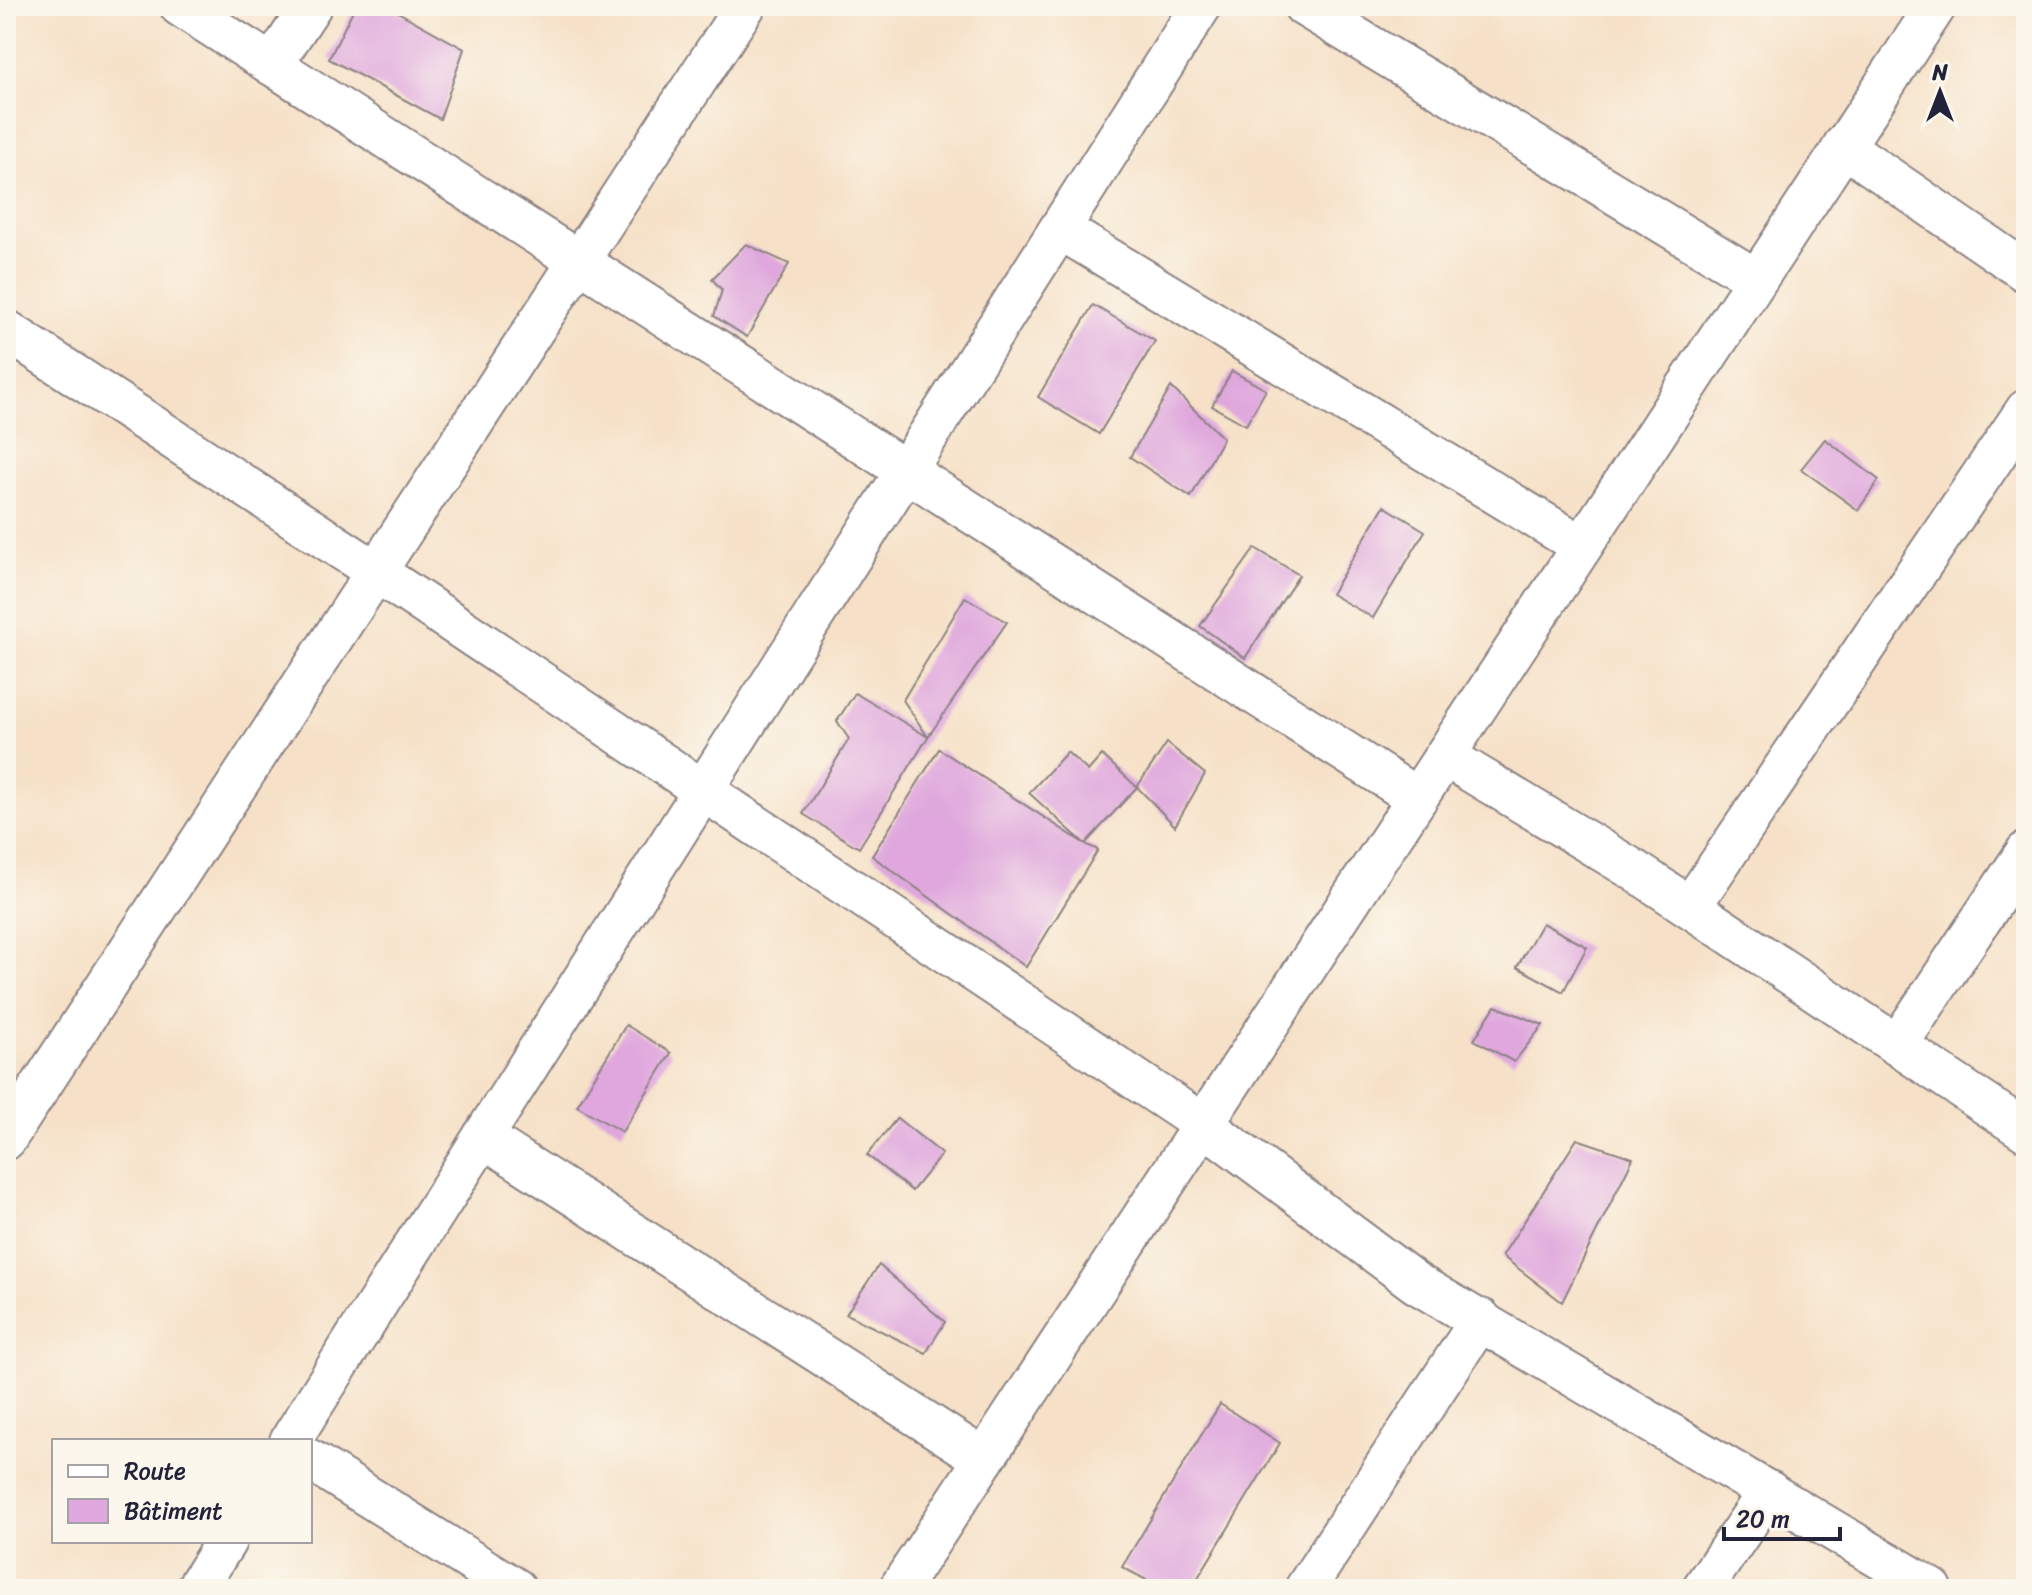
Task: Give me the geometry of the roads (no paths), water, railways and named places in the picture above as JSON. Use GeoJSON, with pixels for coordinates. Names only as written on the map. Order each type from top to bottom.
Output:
{"type":"FeatureCollection","features":[{"type":"Feature","properties":{"kind":"street"},"geometry":{"type":"LineString","coordinates":[[180,6],[1417,798]]}},
{"type":"Feature","properties":{"kind":"street"},"geometry":{"type":"LineString","coordinates":[[272,65],[311,6]]}},
{"type":"Feature","properties":{"kind":"street"},"geometry":{"type":"LineString","coordinates":[[6,1139],[745,6]]}},
{"type":"Feature","properties":{"kind":"street"},"geometry":{"type":"LineString","coordinates":[[291,1439],[1201,6]]}},
{"type":"Feature","properties":{"kind":"street"},"geometry":{"type":"LineString","coordinates":[[1304,6],[1756,279]]}},
{"type":"Feature","properties":{"kind":"street"},"geometry":{"type":"LineString","coordinates":[[899,1589],[1936,6]]}},
{"type":"Feature","properties":{"kind":"street"},"geometry":{"type":"LineString","coordinates":[[1843,146],[2026,272]]}},
{"type":"Feature","properties":{"kind":"street"},"geometry":{"type":"LineString","coordinates":[[1060,229],[1582,546]]}},
{"type":"Feature","properties":{"kind":"street"},"geometry":{"type":"LineString","coordinates":[[6,330],[375,571],[1204,1125],[1416,1283],[1932,1589]]}},
{"type":"Feature","properties":{"kind":"street"},"geometry":{"type":"LineString","coordinates":[[1690,907],[2026,410]]}},
{"type":"Feature","properties":{"kind":"street"},"geometry":{"type":"LineString","coordinates":[[1445,756],[1690,907],[2026,1131]]}},
{"type":"Feature","properties":{"kind":"street"},"geometry":{"type":"LineString","coordinates":[[1898,1044],[2026,852]]}},
{"type":"Feature","properties":{"kind":"street"},"geometry":{"type":"LineString","coordinates":[[483,1137],[984,1459]]}},
{"type":"Feature","properties":{"kind":"street"},"geometry":{"type":"LineString","coordinates":[[1305,1589],[1481,1319]]}},
{"type":"Feature","properties":{"kind":"street"},"geometry":{"type":"LineString","coordinates":[[312,1461],[516,1589]]}},
{"type":"Feature","properties":{"kind":"street"},"geometry":{"type":"LineString","coordinates":[[1702,1589],[1769,1491]]}},
{"type":"Feature","properties":{"kind":"street"},"geometry":{"type":"LineString","coordinates":[[196,1589],[225,1543]]}}]}
